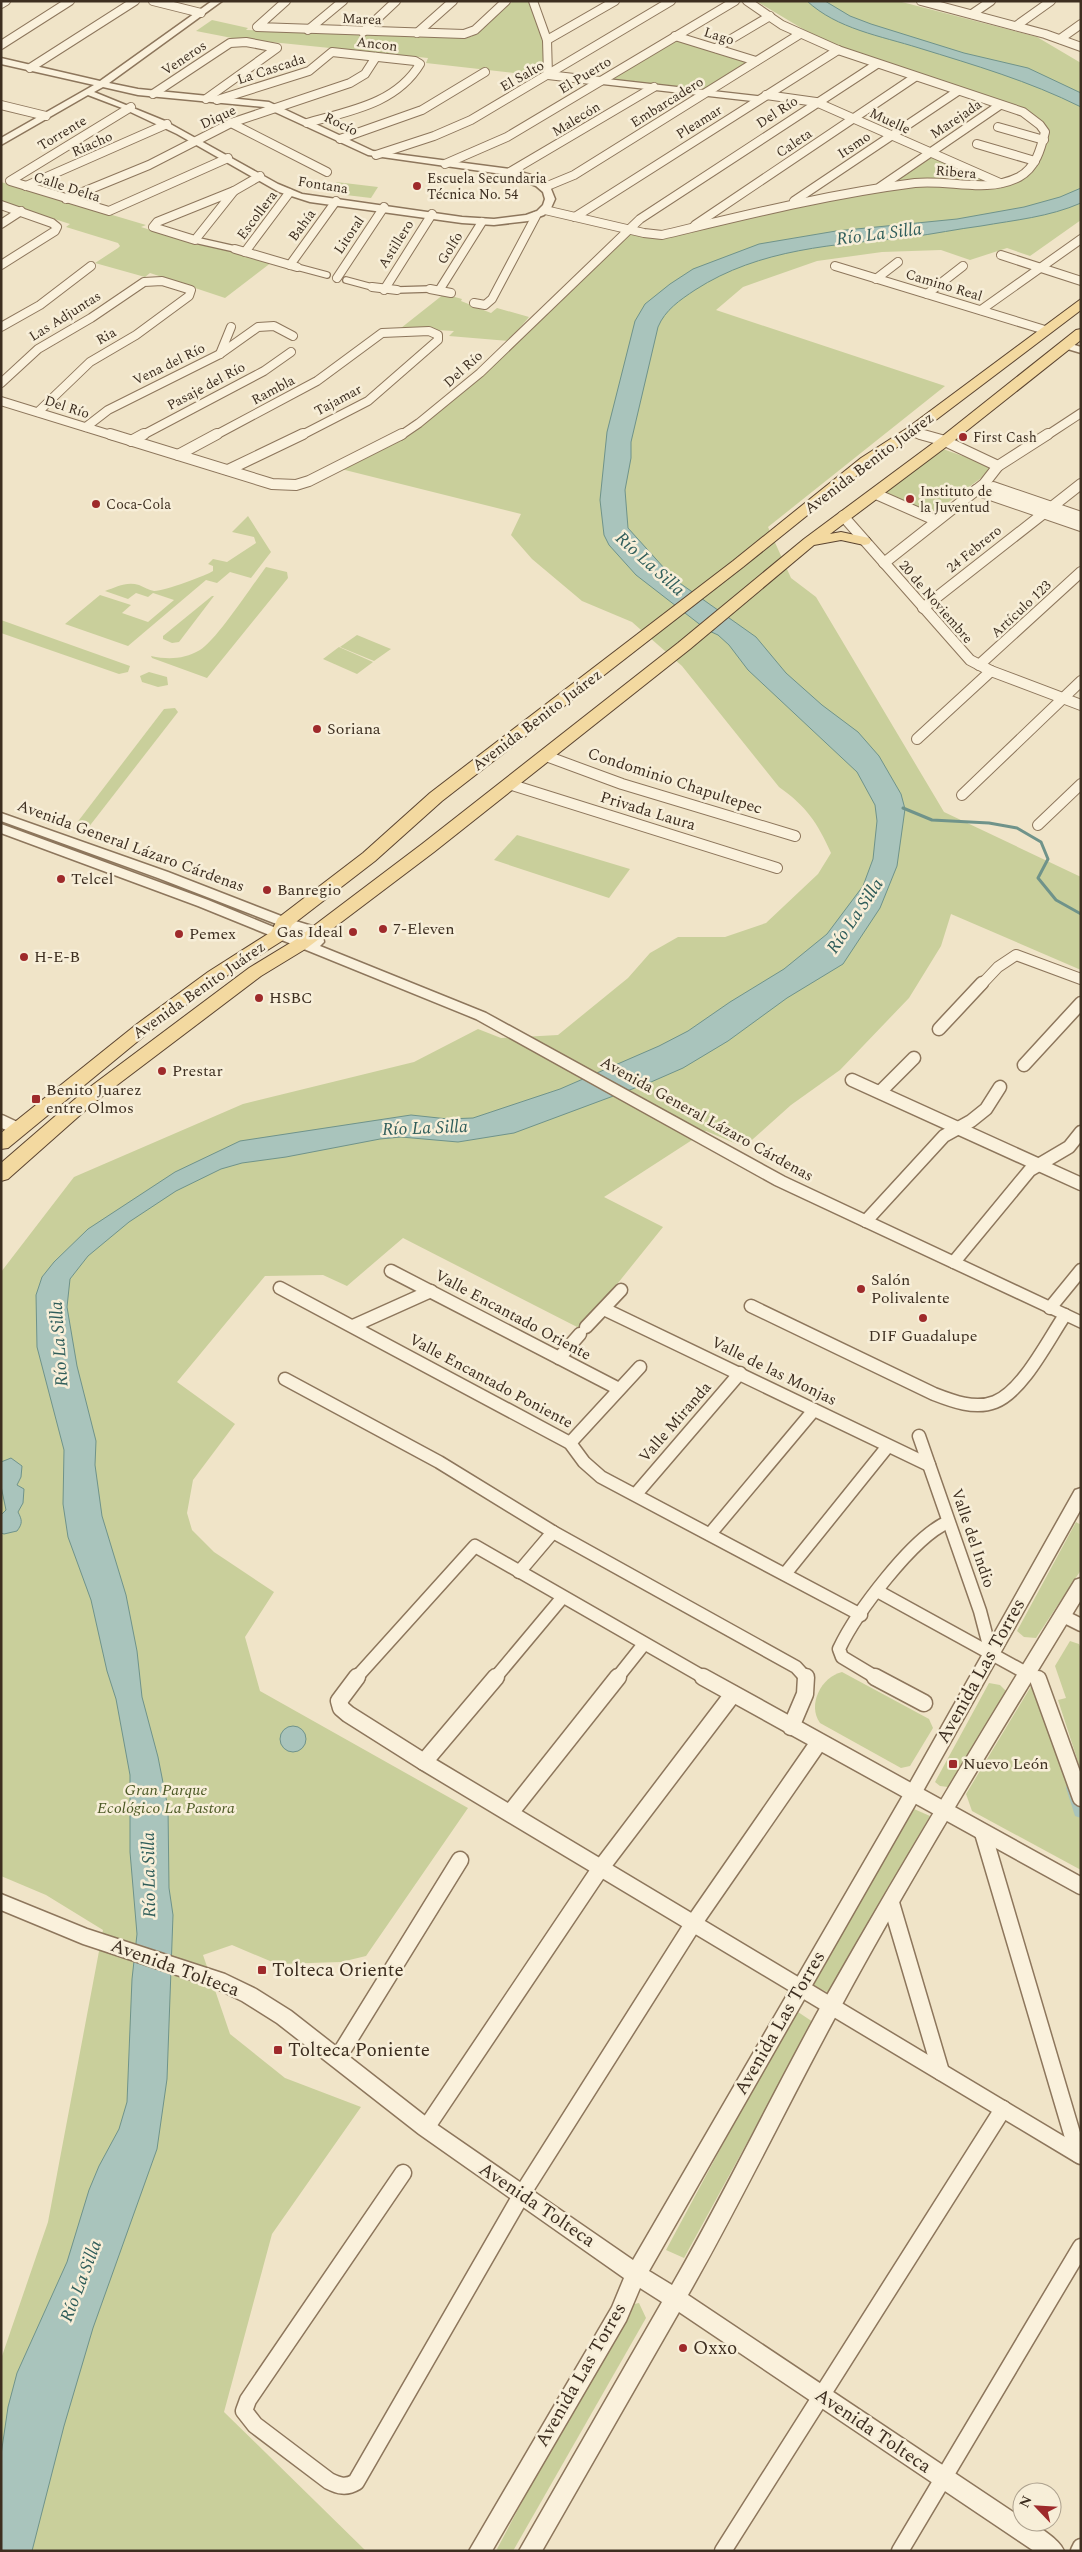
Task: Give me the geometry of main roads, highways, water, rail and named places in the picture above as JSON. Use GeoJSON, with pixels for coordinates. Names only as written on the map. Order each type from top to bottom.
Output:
{"type":"FeatureCollection","features":[{"type":"Feature","properties":{"kind":"main road","name":"Avenida Benito Juárez"},"geometry":{"type":"LineString","coordinates":[[1,1143],[10,1125],[214,976],[282,929],[369,857],[436,797],[738,564],[866,461],[911,432],[1081,303]]}},
{"type":"Feature","properties":{"kind":"main road","name":"Avenida Benito Juárez"},"geometry":{"type":"LineString","coordinates":[[1,1174],[116,1076],[254,972],[312,941],[684,646],[809,542],[945,441],[1081,333]]}},
{"type":"Feature","properties":{"kind":"main road"},"geometry":{"type":"LineString","coordinates":[[843,516],[829,511],[826,505],[866,461]]}},
{"type":"Feature","properties":{"kind":"main road"},"geometry":{"type":"LineString","coordinates":[[809,542],[841,536],[864,541]]}},
{"type":"Feature","properties":{"kind":"main road"},"geometry":{"type":"LineString","coordinates":[[1,1168],[10,1125]]}},
{"type":"Feature","properties":{"kind":"water"},"geometry":{"type":"Polygon","coordinates":[[[807,1],[825,1],[850,16],[871,24],[964,53],[1028,68],[1081,93],[1081,107],[1001,74],[860,31],[819,11],[807,1]]]}},
{"type":"Feature","properties":{"kind":"water","name":"Río La Silla"},"geometry":{"type":"Polygon","coordinates":[[[1081,188],[1081,203],[1044,215],[919,236],[826,246],[772,257],[745,265],[695,290],[669,310],[658,327],[631,442],[631,458],[625,490],[628,528],[674,579],[756,637],[786,673],[822,705],[858,732],[879,756],[901,794],[905,809],[897,866],[880,908],[843,964],[787,998],[728,1041],[683,1068],[651,1082],[514,1133],[458,1142],[401,1137],[380,1139],[286,1157],[242,1163],[221,1169],[176,1191],[129,1222],[88,1256],[70,1279],[67,1307],[77,1366],[96,1441],[95,1465],[102,1516],[126,1595],[137,1651],[142,1697],[158,1757],[168,1808],[169,1888],[173,1915],[167,2079],[157,2149],[93,2328],[64,2426],[32,2551],[1,2551],[1,2455],[8,2407],[17,2373],[67,2262],[89,2190],[99,2166],[119,2129],[127,2102],[132,1979],[137,1934],[130,1852],[130,1775],[116,1699],[107,1671],[91,1600],[68,1537],[63,1504],[64,1450],[37,1347],[36,1295],[42,1277],[54,1262],[88,1229],[175,1172],[240,1141],[411,1115],[448,1119],[473,1118],[560,1089],[659,1046],[688,1031],[730,1002],[784,969],[827,934],[863,886],[873,859],[877,821],[875,805],[857,772],[748,670],[729,645],[718,635],[707,630],[636,575],[609,545],[604,535],[600,500],[607,432],[635,321],[645,304],[693,269],[759,244],[836,231],[957,219],[1024,207],[1060,197],[1081,188]]]}},
{"type":"Feature","properties":{"kind":"water"},"geometry":{"type":"Polygon","coordinates":[[[11,1458],[22,1466],[21,1477],[17,1485],[24,1489],[23,1503],[18,1512],[21,1522],[19,1528],[17,1531],[4,1534],[1,1533],[1,1515],[6,1510],[1,1486],[1,1462],[11,1458]]]}},
{"type":"Feature","properties":{"kind":"water"},"geometry":{"type":"Polygon","coordinates":[[[293,1726],[302,1730],[306,1739],[302,1748],[293,1752],[284,1748],[280,1739],[284,1730],[293,1726]]]}},
{"type":"Feature","properties":{"kind":"waterway"},"geometry":{"type":"LineString","coordinates":[[903,808],[932,820],[989,823],[1017,828],[1041,842],[1048,859],[1038,878],[1056,900],[1081,914]]}},
{"type":"Feature","properties":{"kind":"waterway"},"geometry":{"type":"LineString","coordinates":[[1074,1788],[1081,1811]]}},
{"type":"Feature","properties":{"kind":"place","name":"Escuela Secundaria Técnica No. 54"},"geometry":{"type":"Point","coordinates":[417,186]}},
{"type":"Feature","properties":{"kind":"place","name":"First Cash"},"geometry":{"type":"Point","coordinates":[963,437]}},
{"type":"Feature","properties":{"kind":"place","name":"Instituto de la Juventud"},"geometry":{"type":"Point","coordinates":[910,499]}},
{"type":"Feature","properties":{"kind":"place","name":"Coca-Cola"},"geometry":{"type":"Point","coordinates":[96,504]}},
{"type":"Feature","properties":{"kind":"place","name":"Soriana"},"geometry":{"type":"Point","coordinates":[317,729]}},
{"type":"Feature","properties":{"kind":"place","name":"Telcel"},"geometry":{"type":"Point","coordinates":[61,879]}},
{"type":"Feature","properties":{"kind":"place","name":"Banregio"},"geometry":{"type":"Point","coordinates":[267,890]}},
{"type":"Feature","properties":{"kind":"place","name":"7-Eleven"},"geometry":{"type":"Point","coordinates":[383,929]}},
{"type":"Feature","properties":{"kind":"place","name":"Gas Ideal"},"geometry":{"type":"Point","coordinates":[353,932]}},
{"type":"Feature","properties":{"kind":"place","name":"Pemex"},"geometry":{"type":"Point","coordinates":[179,934]}},
{"type":"Feature","properties":{"kind":"place","name":"H-E-B"},"geometry":{"type":"Point","coordinates":[24,957]}},
{"type":"Feature","properties":{"kind":"place","name":"HSBC"},"geometry":{"type":"Point","coordinates":[259,998]}},
{"type":"Feature","properties":{"kind":"place","name":"Prestar"},"geometry":{"type":"Point","coordinates":[162,1071]}},
{"type":"Feature","properties":{"kind":"place","name":"Benito Juarez entre Olmos"},"geometry":{"type":"Point","coordinates":[36,1099]}},
{"type":"Feature","properties":{"kind":"place","name":"Salón Polivalente"},"geometry":{"type":"Point","coordinates":[861,1289]}},
{"type":"Feature","properties":{"kind":"place","name":"DIF Guadalupe"},"geometry":{"type":"Point","coordinates":[923,1318]}},
{"type":"Feature","properties":{"kind":"place","name":"Nuevo León"},"geometry":{"type":"Point","coordinates":[953,1764]}},
{"type":"Feature","properties":{"kind":"place","name":"Tolteca Oriente"},"geometry":{"type":"Point","coordinates":[262,1970]}},
{"type":"Feature","properties":{"kind":"place","name":"Tolteca Poniente"},"geometry":{"type":"Point","coordinates":[278,2050]}},
{"type":"Feature","properties":{"kind":"place","name":"Oxxo"},"geometry":{"type":"Point","coordinates":[683,2348]}},
{"type":"Feature","properties":{"kind":"park label","name":"Gran Parque Ecológico La Pastora"},"geometry":{"type":"Point","coordinates":[166,1799]}}]}
